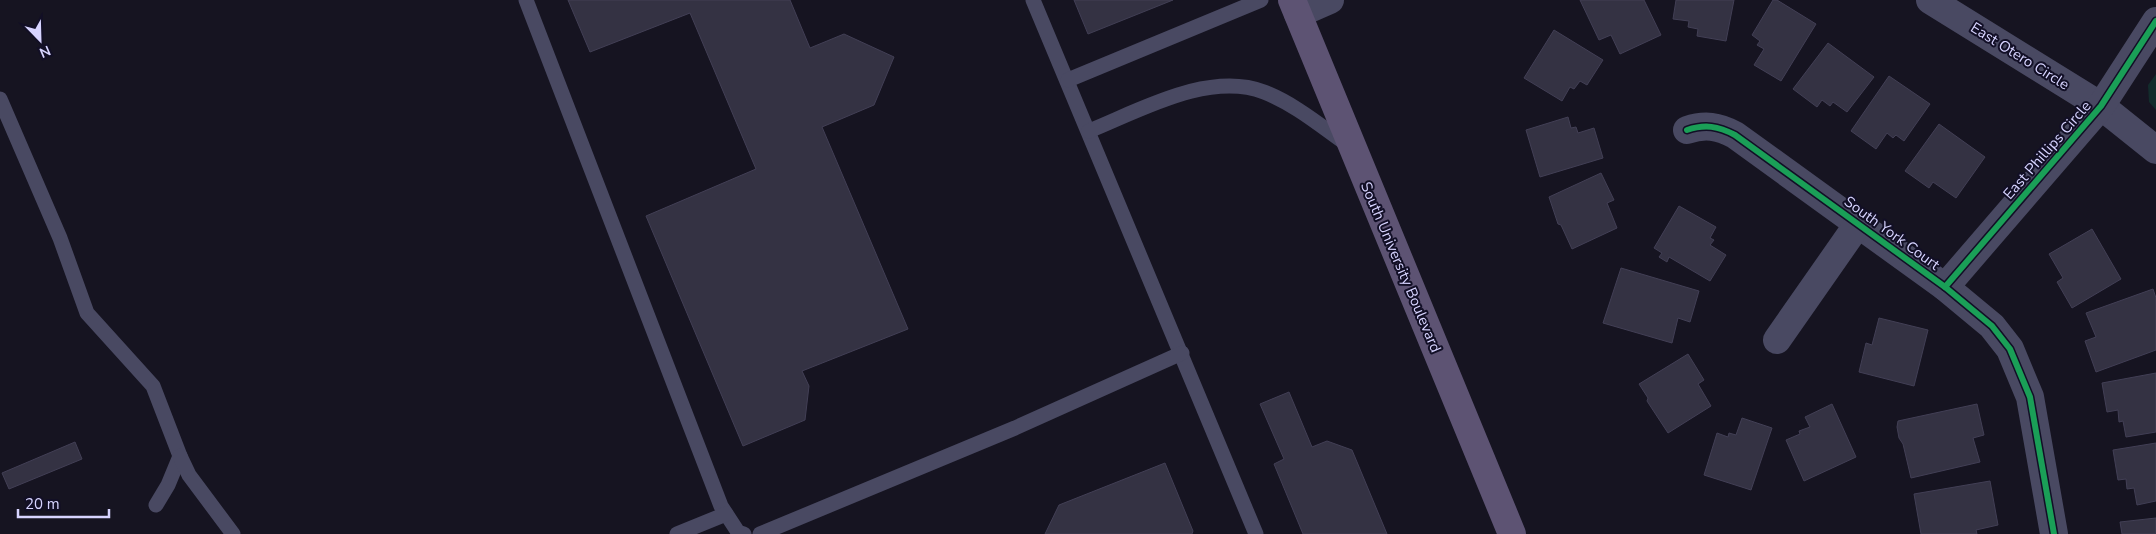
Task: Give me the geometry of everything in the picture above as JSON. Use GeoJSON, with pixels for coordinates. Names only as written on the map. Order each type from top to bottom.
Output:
{"type":"FeatureCollection","features":[{"type":"Feature","properties":{"kind":"main road","name":"South University Boulevard"},"geometry":{"type":"LineString","coordinates":[[1295,7],[1351,147],[1512,534]]}},
{"type":"Feature","properties":{"kind":"street"},"geometry":{"type":"LineString","coordinates":[[1295,7],[1330,0]]}},
{"type":"Feature","properties":{"kind":"street","name":"East Otero Circle"},"geometry":{"type":"LineString","coordinates":[[1930,0],[2101,106],[2156,150]]}},
{"type":"Feature","properties":{"kind":"street","name":"East Phillips Circle"},"geometry":{"type":"LineString","coordinates":[[1945,287],[2101,106],[2156,21]]}},
{"type":"Feature","properties":{"kind":"street","name":"South York Court"},"geometry":{"type":"LineString","coordinates":[[1687,130],[1701,125],[1720,128],[1735,135],[1945,287],[1992,326],[2010,349],[2021,371],[2030,397],[2054,534]]}},
{"type":"Feature","properties":{"kind":"street","name":"South York Court"},"geometry":{"type":"LineString","coordinates":[[1777,340],[1858,224]]}},
{"type":"Feature","properties":{"kind":"lane"},"geometry":{"type":"LineString","coordinates":[[526,0],[721,506],[738,532],[744,534]]}},
{"type":"Feature","properties":{"kind":"lane"},"geometry":{"type":"LineString","coordinates":[[1033,0],[1256,534]]}},
{"type":"Feature","properties":{"kind":"lane"},"geometry":{"type":"LineString","coordinates":[[1068,80],[1261,0]]}},
{"type":"Feature","properties":{"kind":"lane"},"geometry":{"type":"LineString","coordinates":[[1089,131],[1194,90],[1229,85],[1264,92],[1277,98],[1351,147]]}},
{"type":"Feature","properties":{"kind":"lane"},"geometry":{"type":"LineString","coordinates":[[0,100],[60,238],[87,313],[153,386],[189,475],[233,534]]}},
{"type":"Feature","properties":{"kind":"lane"},"geometry":{"type":"LineString","coordinates":[[760,534],[1015,428],[1182,354]]}},
{"type":"Feature","properties":{"kind":"lane"},"geometry":{"type":"LineString","coordinates":[[156,505],[168,485],[180,456]]}},
{"type":"Feature","properties":{"kind":"lane"},"geometry":{"type":"LineString","coordinates":[[677,534],[726,514]]}},
{"type":"Feature","properties":{"kind":"green space"},"geometry":{"type":"Polygon","coordinates":[[[2156,74],[2156,110],[2149,102],[2148,85],[2156,74]]]}},
{"type":"Feature","properties":{"kind":"building"},"geometry":{"type":"Polygon","coordinates":[[[568,0],[790,0],[810,48],[844,34],[894,57],[874,105],[822,127],[908,329],[802,371],[809,386],[805,420],[743,446],[646,216],[756,169],[690,13],[590,52],[568,0]]]}},
{"type":"Feature","properties":{"kind":"building"},"geometry":{"type":"Polygon","coordinates":[[[1074,0],[1173,0],[1088,34],[1074,0]]]}},
{"type":"Feature","properties":{"kind":"building"},"geometry":{"type":"Polygon","coordinates":[[[1580,0],[1644,0],[1661,35],[1620,54],[1611,35],[1599,40],[1580,0]]]}},
{"type":"Feature","properties":{"kind":"building"},"geometry":{"type":"Polygon","coordinates":[[[1676,0],[1734,0],[1726,41],[1697,36],[1698,29],[1688,27],[1689,21],[1673,19],[1676,0]]]}},
{"type":"Feature","properties":{"kind":"building"},"geometry":{"type":"Polygon","coordinates":[[[1773,0],[1777,0],[1816,24],[1781,81],[1754,65],[1764,49],[1757,45],[1760,41],[1752,35],[1773,0]]]}},
{"type":"Feature","properties":{"kind":"building"},"geometry":{"type":"Polygon","coordinates":[[[1554,30],[1603,60],[1587,85],[1580,81],[1574,89],[1570,87],[1562,101],[1524,78],[1554,30]]]}},
{"type":"Feature","properties":{"kind":"building"},"geometry":{"type":"Polygon","coordinates":[[[1828,43],[1874,77],[1847,112],[1833,102],[1830,106],[1822,100],[1817,107],[1793,89],[1828,43]]]}},
{"type":"Feature","properties":{"kind":"building"},"geometry":{"type":"Polygon","coordinates":[[[1889,76],[1930,104],[1904,141],[1896,135],[1893,138],[1887,133],[1876,149],[1851,131],[1889,76]]]}},
{"type":"Feature","properties":{"kind":"building"},"geometry":{"type":"Polygon","coordinates":[[[1568,117],[1571,128],[1576,127],[1578,133],[1594,128],[1603,158],[1540,177],[1526,130],[1568,117]]]}},
{"type":"Feature","properties":{"kind":"building"},"geometry":{"type":"Polygon","coordinates":[[[1939,124],[1985,157],[1956,198],[1933,182],[1929,188],[1905,171],[1939,124]]]}},
{"type":"Feature","properties":{"kind":"building"},"geometry":{"type":"Polygon","coordinates":[[[1601,173],[1614,200],[1607,203],[1617,228],[1572,249],[1561,225],[1558,224],[1549,197],[1601,173]]]}},
{"type":"Feature","properties":{"kind":"building"},"geometry":{"type":"Polygon","coordinates":[[[1679,206],[1716,227],[1710,238],[1714,240],[1710,245],[1726,255],[1710,281],[1669,257],[1667,262],[1659,257],[1662,253],[1654,248],[1679,206]]]}},
{"type":"Feature","properties":{"kind":"building"},"geometry":{"type":"Polygon","coordinates":[[[2092,229],[2121,279],[2072,308],[2057,282],[2063,278],[2049,254],[2092,229]]]}},
{"type":"Feature","properties":{"kind":"building"},"geometry":{"type":"Polygon","coordinates":[[[1621,268],[1699,291],[1690,322],[1678,318],[1672,343],[1603,323],[1621,268]]]}},
{"type":"Feature","properties":{"kind":"building"},"geometry":{"type":"Polygon","coordinates":[[[2153,289],[2156,298],[2156,350],[2096,372],[2085,341],[2096,337],[2086,313],[2153,289]]]}},
{"type":"Feature","properties":{"kind":"building"},"geometry":{"type":"Polygon","coordinates":[[[1879,318],[1928,330],[1914,386],[1859,372],[1866,343],[1872,345],[1879,318]]]}},
{"type":"Feature","properties":{"kind":"building"},"geometry":{"type":"Polygon","coordinates":[[[1688,354],[1704,380],[1698,384],[1711,406],[1668,433],[1647,401],[1648,398],[1639,384],[1688,354]]]}},
{"type":"Feature","properties":{"kind":"building"},"geometry":{"type":"Polygon","coordinates":[[[2156,373],[2156,432],[2126,437],[2123,421],[2119,422],[2118,410],[2107,412],[2102,383],[2156,373]]]}},
{"type":"Feature","properties":{"kind":"building"},"geometry":{"type":"Polygon","coordinates":[[[1289,392],[1312,447],[1327,441],[1352,450],[1387,534],[1303,534],[1274,464],[1284,459],[1260,404],[1289,392]]]}},
{"type":"Feature","properties":{"kind":"building"},"geometry":{"type":"Polygon","coordinates":[[[1832,404],[1856,457],[1804,481],[1786,440],[1800,434],[1799,431],[1810,427],[1805,417],[1832,404]]]}},
{"type":"Feature","properties":{"kind":"building"},"geometry":{"type":"Polygon","coordinates":[[[1977,404],[1984,435],[1973,438],[1980,462],[1911,478],[1903,444],[1899,438],[1898,421],[1977,404]]]}},
{"type":"Feature","properties":{"kind":"building"},"geometry":{"type":"Polygon","coordinates":[[[1742,418],[1772,428],[1751,490],[1704,475],[1717,433],[1728,437],[1729,433],[1736,435],[1742,418]]]}},
{"type":"Feature","properties":{"kind":"building"},"geometry":{"type":"Polygon","coordinates":[[[75,442],[82,459],[9,489],[2,473],[75,442]]]}},
{"type":"Feature","properties":{"kind":"building"},"geometry":{"type":"Polygon","coordinates":[[[2156,443],[2156,501],[2137,505],[2134,488],[2127,489],[2126,479],[2118,480],[2113,450],[2156,443]]]}},
{"type":"Feature","properties":{"kind":"building"},"geometry":{"type":"Polygon","coordinates":[[[1165,463],[1193,531],[1192,534],[1045,534],[1059,505],[1165,463]]]}},
{"type":"Feature","properties":{"kind":"building"},"geometry":{"type":"Polygon","coordinates":[[[1990,481],[1998,525],[1976,530],[1977,534],[1921,534],[1914,494],[1990,481]]]}},
{"type":"Feature","properties":{"kind":"building"},"geometry":{"type":"Polygon","coordinates":[[[2156,518],[2156,534],[2122,534],[2120,522],[2156,518]]]}},
{"type":"Feature","properties":{"kind":"cycle path"},"geometry":{"type":"LineString","coordinates":[[1945,287],[2101,106],[2156,21]]}},
{"type":"Feature","properties":{"kind":"cycle path"},"geometry":{"type":"LineString","coordinates":[[1687,130],[1711,127],[1735,135],[1945,287],[1992,326],[2010,349],[2030,397],[2054,534]]}}]}
